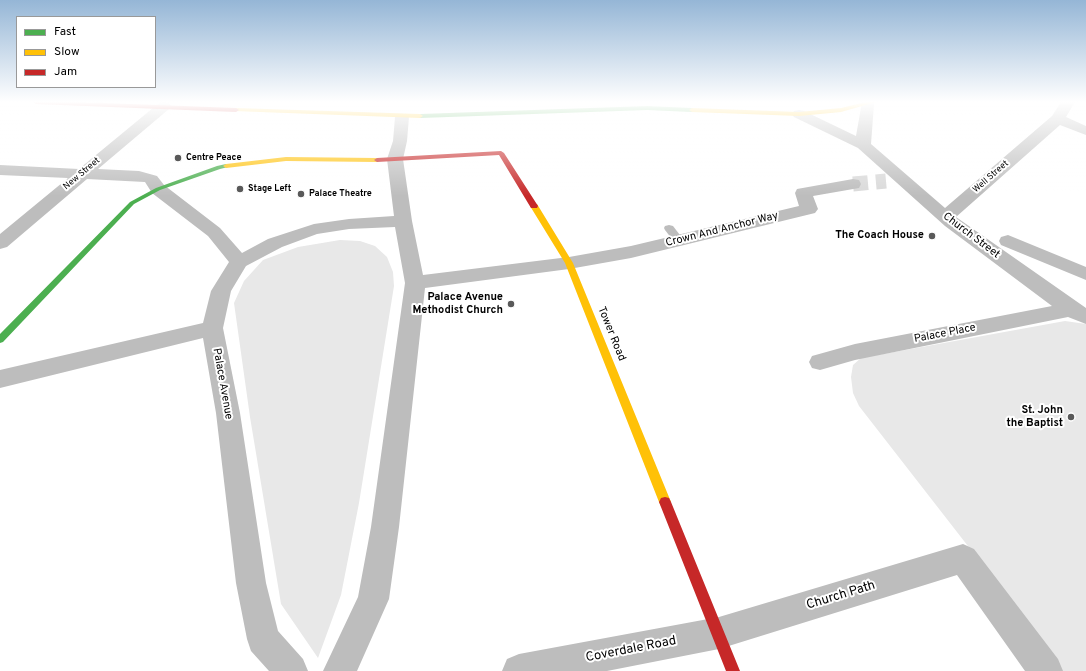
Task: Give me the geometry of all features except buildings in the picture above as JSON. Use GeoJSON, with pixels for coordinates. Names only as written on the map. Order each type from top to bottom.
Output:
{"type":"FeatureCollection","features":[{"type":"Feature","properties":{"kind":"street","name":"New Street"},"geometry":{"type":"LineString","coordinates":[[0,243],[131,133]]}},
{"type":"Feature","properties":{"kind":"street"},"geometry":{"type":"LineString","coordinates":[[340,671],[373,599],[385,527],[415,283],[403,221],[395,159],[400,142],[401,133]]}},
{"type":"Feature","properties":{"kind":"street","name":"Church Street"},"geometry":{"type":"LineString","coordinates":[[839,133],[863,145],[945,217],[1078,313]]}},
{"type":"Feature","properties":{"kind":"street"},"geometry":{"type":"LineString","coordinates":[[863,145],[865,133]]}},
{"type":"Feature","properties":{"kind":"street","name":"Well Street"},"geometry":{"type":"LineString","coordinates":[[945,217],[1041,133]]}},
{"type":"Feature","properties":{"kind":"street","name":"Tower Road"},"geometry":{"type":"LineString","coordinates":[[395,159],[500,153],[569,263],[733,671]]}},
{"type":"Feature","properties":{"kind":"street"},"geometry":{"type":"LineString","coordinates":[[0,340],[132,203],[158,189],[219,167],[286,159],[395,159]]}},
{"type":"Feature","properties":{"kind":"street"},"geometry":{"type":"LineString","coordinates":[[0,170],[139,176],[150,179],[158,189],[214,232],[239,262],[275,243],[314,229],[349,224],[403,221]]}},
{"type":"Feature","properties":{"kind":"street"},"geometry":{"type":"LineString","coordinates":[[886,181],[904,180]]}},
{"type":"Feature","properties":{"kind":"street","name":"Crown And Anchor Way"},"geometry":{"type":"LineString","coordinates":[[415,283],[569,263],[631,252],[674,234],[704,235],[809,209],[803,193],[853,184]]}},
{"type":"Feature","properties":{"kind":"street"},"geometry":{"type":"LineString","coordinates":[[1008,241],[1086,274]]}},
{"type":"Feature","properties":{"kind":"street","name":"Palace Avenue"},"geometry":{"type":"LineString","coordinates":[[239,262],[221,291],[212,328],[228,413],[251,583],[262,639],[291,671]]}},
{"type":"Feature","properties":{"kind":"street","name":"Palace Place"},"geometry":{"type":"LineString","coordinates":[[820,362],[855,352],[1078,313]]}},
{"type":"Feature","properties":{"kind":"street"},"geometry":{"type":"LineString","coordinates":[[0,379],[212,328]]}},
{"type":"Feature","properties":{"kind":"street","name":"Church Path"},"geometry":{"type":"LineString","coordinates":[[719,633],[963,559],[1046,671]]}},
{"type":"Feature","properties":{"kind":"street","name":"Coverdale Road"},"geometry":{"type":"LineString","coordinates":[[519,671],[719,633]]}},
{"type":"Feature","properties":{"kind":"shaded area"},"geometry":{"type":"Polygon","coordinates":[[[340,240],[360,241],[375,246],[387,257],[393,272],[394,286],[359,503],[341,595],[318,658],[281,604],[250,417],[234,303],[244,281],[263,260],[298,247],[340,240]]]}},
{"type":"Feature","properties":{"kind":"shaded area"},"geometry":{"type":"Polygon","coordinates":[[[1065,321],[1086,324],[1086,671],[1056,671],[971,550],[859,406],[853,393],[851,377],[853,365],[861,358],[1065,321]]]}},
{"type":"Feature","properties":{"kind":"tunnel"},"geometry":{"type":"LineString","coordinates":[[853,184],[886,181]]}},
{"type":"Feature","properties":{"kind":"traffic: fast"},"geometry":{"type":"LineString","coordinates":[[0,340],[132,203],[158,189],[219,167],[226,166]]}},
{"type":"Feature","properties":{"kind":"traffic: slow"},"geometry":{"type":"LineString","coordinates":[[226,166],[286,159],[377,160]]}},
{"type":"Feature","properties":{"kind":"traffic: slow"},"geometry":{"type":"LineString","coordinates":[[534,206],[569,263],[665,502]]}},
{"type":"Feature","properties":{"kind":"traffic: jam"},"geometry":{"type":"LineString","coordinates":[[377,160],[501,153],[534,206]]}},
{"type":"Feature","properties":{"kind":"traffic: jam"},"geometry":{"type":"LineString","coordinates":[[665,502],[733,671]]}},
{"type":"Feature","properties":{"kind":"place","name":"Centre Peace"},"geometry":{"type":"Point","coordinates":[178,158]}},
{"type":"Feature","properties":{"kind":"place","name":"Stage Left"},"geometry":{"type":"Point","coordinates":[240,189]}},
{"type":"Feature","properties":{"kind":"place","name":"Palace Theatre"},"geometry":{"type":"Point","coordinates":[301,194]}},
{"type":"Feature","properties":{"kind":"place","name":"The Coach House"},"geometry":{"type":"Point","coordinates":[932,236]}},
{"type":"Feature","properties":{"kind":"place","name":"Palace Avenue Methodist Church"},"geometry":{"type":"Point","coordinates":[511,304]}},
{"type":"Feature","properties":{"kind":"place","name":"St. John the Baptist"},"geometry":{"type":"Point","coordinates":[1071,417]}}]}
